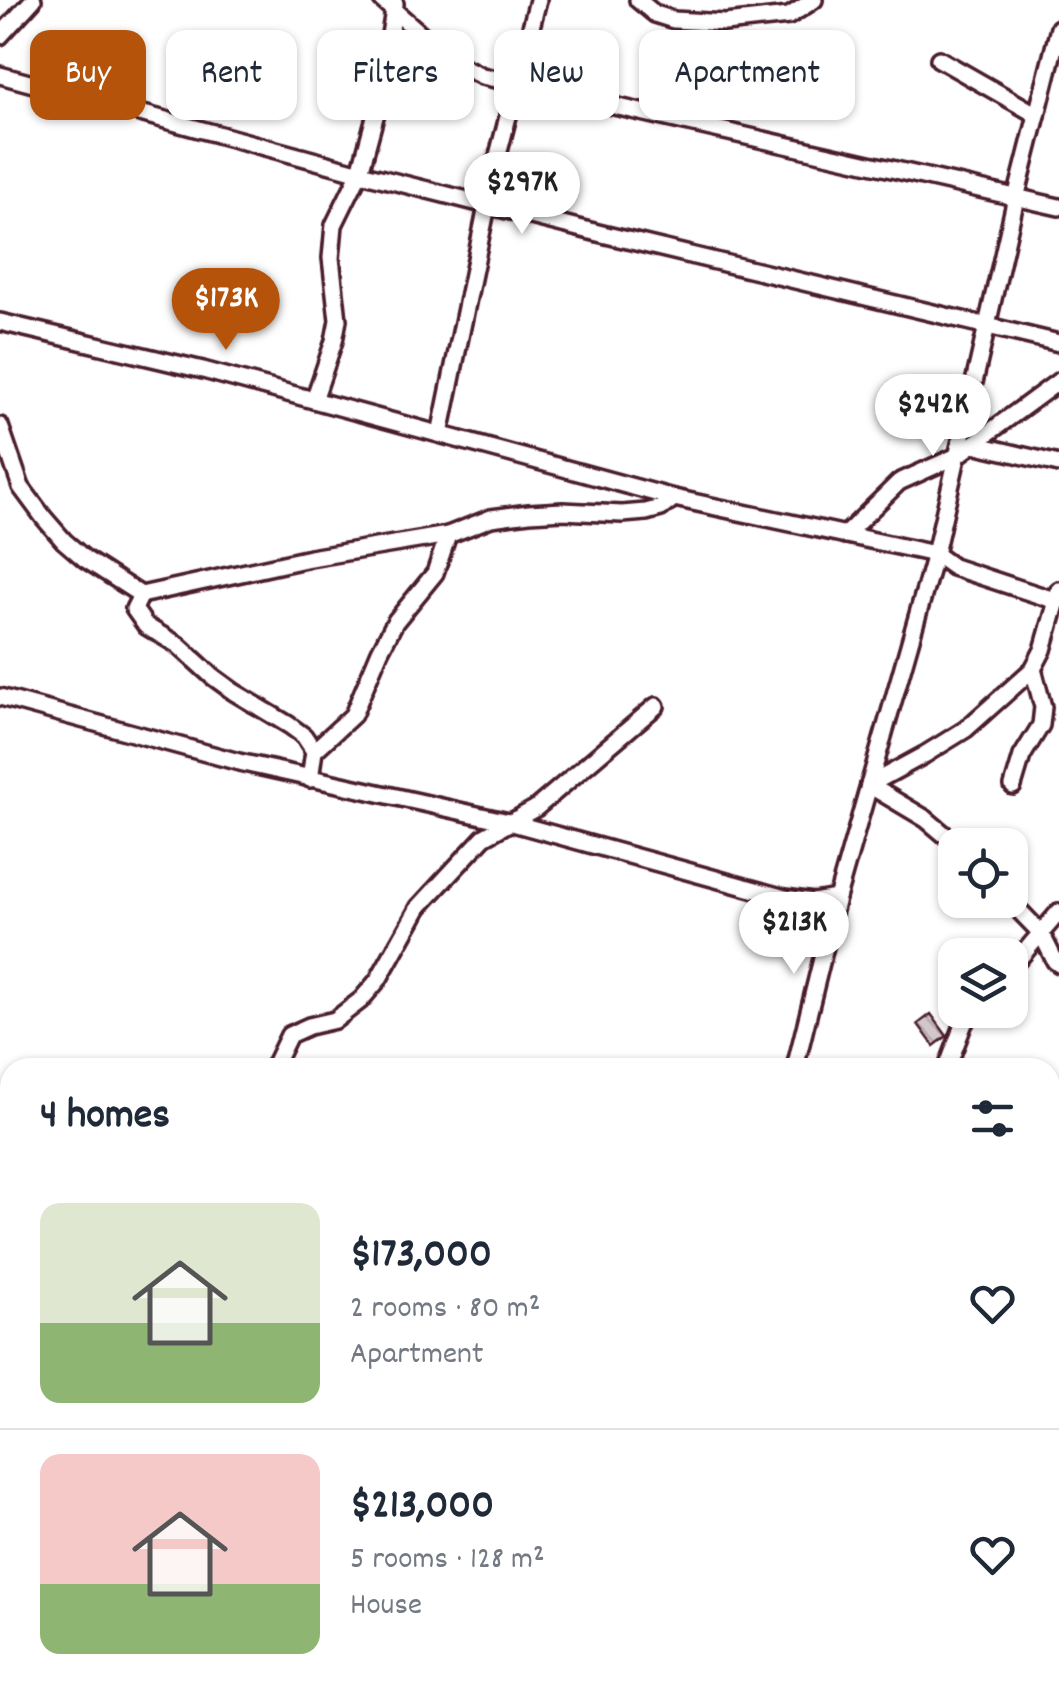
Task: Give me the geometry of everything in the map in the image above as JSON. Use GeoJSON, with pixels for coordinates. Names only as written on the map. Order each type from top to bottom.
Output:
{"type":"FeatureCollection","features":[{"type":"Feature","properties":{"kind":"street"},"geometry":{"type":"LineString","coordinates":[[0,36],[33,0]]}},
{"type":"Feature","properties":{"kind":"street"},"geometry":{"type":"LineString","coordinates":[[530,30],[538,0]]}},
{"type":"Feature","properties":{"kind":"street"},"geometry":{"type":"LineString","coordinates":[[638,0],[655,14],[674,20],[725,23],[789,16],[814,0]]}},
{"type":"Feature","properties":{"kind":"street"},"geometry":{"type":"LineString","coordinates":[[390,4],[453,62],[494,78]]}},
{"type":"Feature","properties":{"kind":"street"},"geometry":{"type":"LineString","coordinates":[[314,400],[338,320],[330,258],[334,225],[360,172],[379,102],[390,4]]}},
{"type":"Feature","properties":{"kind":"street"},"geometry":{"type":"LineString","coordinates":[[797,1058],[837,898],[934,554],[1059,28]]}},
{"type":"Feature","properties":{"kind":"street"},"geometry":{"type":"LineString","coordinates":[[939,59],[1037,115]]}},
{"type":"Feature","properties":{"kind":"street"},"geometry":{"type":"LineString","coordinates":[[0,75],[487,205],[1059,343]]}},
{"type":"Feature","properties":{"kind":"street"},"geometry":{"type":"LineString","coordinates":[[619,107],[1059,208]]}},
{"type":"Feature","properties":{"kind":"street"},"geometry":{"type":"LineString","coordinates":[[440,434],[508,120]]}},
{"type":"Feature","properties":{"kind":"street"},"geometry":{"type":"LineString","coordinates":[[0,322],[202,370],[674,498],[934,554],[952,567],[1058,597],[1043,650],[1033,669],[966,729],[869,785]]}},
{"type":"Feature","properties":{"kind":"street"},"geometry":{"type":"LineString","coordinates":[[845,535],[900,482],[957,456],[1059,382]]}},
{"type":"Feature","properties":{"kind":"street"},"geometry":{"type":"LineString","coordinates":[[0,426],[21,487],[44,518],[84,558],[141,595],[310,558],[448,535],[491,518],[529,512],[646,512],[661,508],[674,498]]}},
{"type":"Feature","properties":{"kind":"street"},"geometry":{"type":"LineString","coordinates":[[973,444],[1059,464]]}},
{"type":"Feature","properties":{"kind":"street"},"geometry":{"type":"LineString","coordinates":[[310,779],[314,751],[353,715],[380,650],[395,622],[435,573],[448,535]]}},
{"type":"Feature","properties":{"kind":"street"},"geometry":{"type":"LineString","coordinates":[[141,595],[134,608],[146,626],[178,645],[234,692],[290,725],[314,751]]}},
{"type":"Feature","properties":{"kind":"street"},"geometry":{"type":"LineString","coordinates":[[1013,786],[1022,756],[1041,725],[1043,708],[1033,669]]}},
{"type":"Feature","properties":{"kind":"street"},"geometry":{"type":"LineString","coordinates":[[0,697],[310,779],[509,822],[785,898],[813,902],[837,898]]}},
{"type":"Feature","properties":{"kind":"street"},"geometry":{"type":"LineString","coordinates":[[278,1058],[289,1034],[335,1020],[360,1000],[378,980],[419,907],[484,837],[536,808],[656,706]]}},
{"type":"Feature","properties":{"kind":"street"},"geometry":{"type":"LineString","coordinates":[[869,785],[938,829]]}},
{"type":"Feature","properties":{"kind":"street"},"geometry":{"type":"LineString","coordinates":[[1028,948],[1059,912]]}},
{"type":"Feature","properties":{"kind":"street"},"geometry":{"type":"LineString","coordinates":[[1026,918],[1041,933],[1059,964]]}},
{"type":"Feature","properties":{"kind":"street"},"geometry":{"type":"LineString","coordinates":[[951,1058],[962,1028]]}},
{"type":"Feature","properties":{"kind":"building"},"geometry":{"type":"Polygon","coordinates":[[[931,1014],[947,1036],[934,1046],[918,1024],[931,1014]]]}}]}
